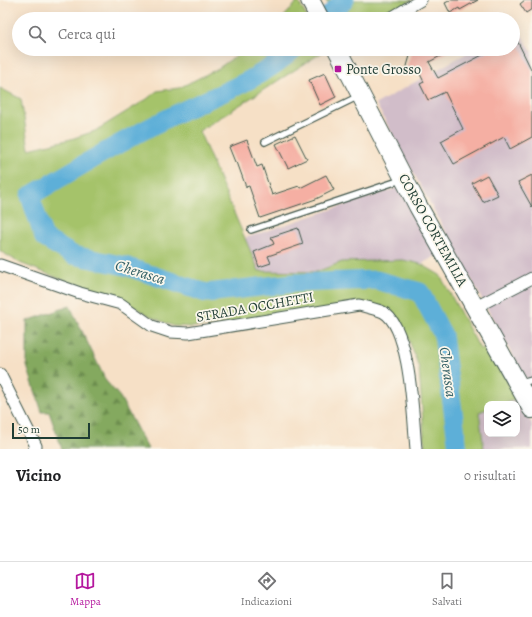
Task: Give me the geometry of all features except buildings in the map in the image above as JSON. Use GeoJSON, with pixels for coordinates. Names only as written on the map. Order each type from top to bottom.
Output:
{"type":"FeatureCollection","features":[{"type":"Feature","properties":{"kind":"main road","name":"CORSO CORTEMILIA"},"geometry":{"type":"LineString","coordinates":[[342,56],[404,179],[476,307],[525,382],[532,409]]}},
{"type":"Feature","properties":{"kind":"street"},"geometry":{"type":"LineString","coordinates":[[401,12],[421,0]]}},
{"type":"Feature","properties":{"kind":"street","name":"STRADA OCCHETTI"},"geometry":{"type":"LineString","coordinates":[[0,264],[80,293],[121,304],[152,326],[170,332],[188,333],[359,305],[384,312],[394,324],[402,341],[409,377],[416,449]]}},
{"type":"Feature","properties":{"kind":"street"},"geometry":{"type":"LineString","coordinates":[[476,307],[532,278]]}},
{"type":"Feature","properties":{"kind":"street"},"geometry":{"type":"LineString","coordinates":[[0,374],[36,446],[34,449]]}},
{"type":"Feature","properties":{"kind":"lane"},"geometry":{"type":"LineString","coordinates":[[265,142],[361,95]]}},
{"type":"Feature","properties":{"kind":"lane"},"geometry":{"type":"LineString","coordinates":[[251,230],[404,179]]}},
{"type":"Feature","properties":{"kind":"shaded area"},"geometry":{"type":"Polygon","coordinates":[[[520,32],[532,52],[532,391],[376,104],[462,56],[520,56],[520,32]]]}},
{"type":"Feature","properties":{"kind":"shaded area"},"geometry":{"type":"Polygon","coordinates":[[[400,187],[438,255],[421,264],[403,260],[342,262],[316,272],[259,271],[245,238],[400,187]]]}},
{"type":"Feature","properties":{"kind":"shaded area"},"geometry":{"type":"Polygon","coordinates":[[[520,403],[532,424],[532,449],[484,449],[479,412],[484,410],[484,437],[520,437],[520,403]]]}},
{"type":"Feature","properties":{"kind":"green space"},"geometry":{"type":"Polygon","coordinates":[[[326,0],[412,0],[391,12],[332,12],[326,0]]]}},
{"type":"Feature","properties":{"kind":"green space"},"geometry":{"type":"Polygon","coordinates":[[[298,1],[304,12],[288,12],[298,1]]]}},
{"type":"Feature","properties":{"kind":"green space"},"geometry":{"type":"Polygon","coordinates":[[[236,56],[317,56],[199,131],[259,271],[316,272],[342,262],[403,260],[421,264],[440,275],[480,349],[489,348],[518,399],[512,401],[484,401],[484,410],[479,412],[484,449],[425,449],[419,368],[408,337],[397,317],[382,306],[193,327],[173,326],[152,317],[122,300],[102,295],[20,263],[0,251],[0,88],[21,99],[29,149],[71,139],[95,131],[147,99],[157,91],[179,88],[217,69],[236,56]]]}},
{"type":"Feature","properties":{"kind":"green space"},"geometry":{"type":"Polygon","coordinates":[[[70,306],[106,381],[120,397],[148,449],[62,449],[49,412],[42,412],[27,366],[27,321],[70,306]]]}},
{"type":"Feature","properties":{"kind":"waterway","name":"Cherasca"},"geometry":{"type":"LineString","coordinates":[[332,12],[345,0]]}},
{"type":"Feature","properties":{"kind":"waterway","name":"Cherasca"},"geometry":{"type":"LineString","coordinates":[[286,56],[254,77],[180,112],[104,152],[30,196],[44,238],[73,255],[125,266],[206,293],[295,283],[376,280],[420,292],[443,335],[458,449]]}},
{"type":"Feature","properties":{"kind":"place","name":"Ponte Grosso"},"geometry":{"type":"Point","coordinates":[338,69]}}]}
